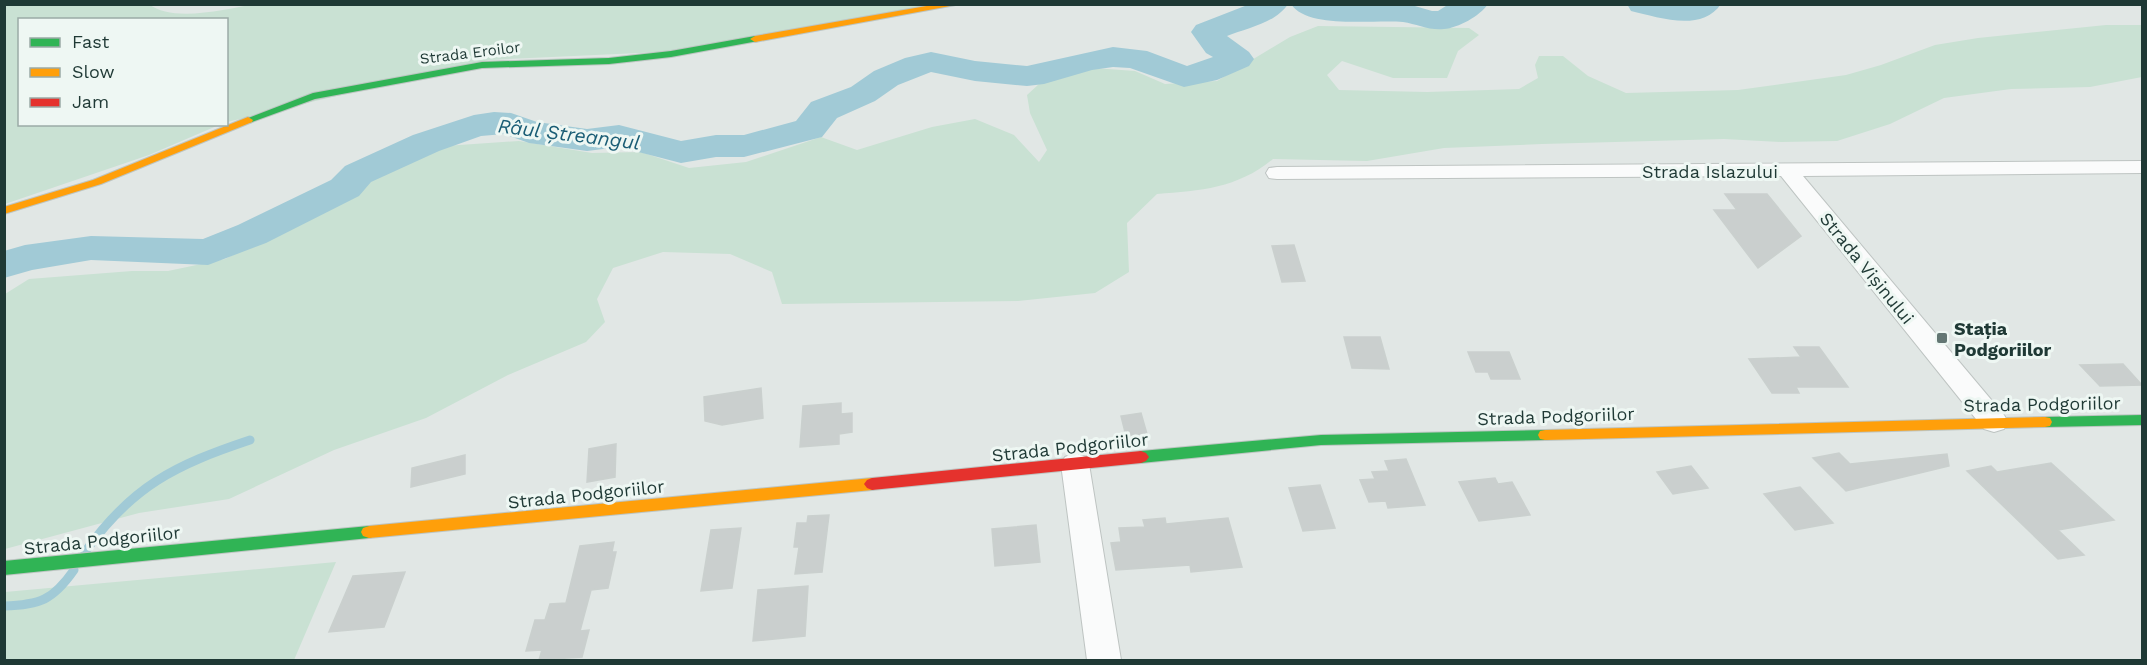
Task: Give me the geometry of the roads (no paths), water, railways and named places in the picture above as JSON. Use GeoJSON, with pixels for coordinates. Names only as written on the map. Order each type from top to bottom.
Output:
{"type":"FeatureCollection","features":[{"type":"Feature","properties":{"kind":"street","name":"Strada Eroilor"},"geometry":{"type":"LineString","coordinates":[[4,211],[97,182],[264,113],[313,96],[482,65],[609,61],[671,54],[957,4]]}},
{"type":"Feature","properties":{"kind":"street","name":"Strada Islazului"},"geometry":{"type":"LineString","coordinates":[[1277,173],[2142,167]]}},
{"type":"Feature","properties":{"kind":"street","name":"Strada Vișinului"},"geometry":{"type":"LineString","coordinates":[[1787,170],[1994,422]]}},
{"type":"Feature","properties":{"kind":"street","name":"Strada Podgoriilor"},"geometry":{"type":"LineString","coordinates":[[4,568],[1321,440],[2142,420]]}},
{"type":"Feature","properties":{"kind":"street"},"geometry":{"type":"LineString","coordinates":[[1075,464],[1104,660]]}},
{"type":"Feature","properties":{"kind":"waterway","name":"Râul Ștreangul"},"geometry":{"type":"LineString","coordinates":[[4,265],[25,258],[91,248],[208,252],[252,234],[345,188],[358,174],[426,143],[474,126],[494,123],[511,124],[529,132],[587,140],[619,136],[681,152],[716,146],[744,146],[809,129],[824,110],[863,94],[886,78],[917,65],[931,62],[975,71],[1027,76],[1113,57],[1135,58],[1184,77],[1205,73],[1237,59],[1218,46],[1207,32],[1256,14],[1273,4]]}},
{"type":"Feature","properties":{"kind":"waterway","name":"Râul Ștreangul"},"geometry":{"type":"LineString","coordinates":[[1306,4],[1326,11],[1405,13],[1431,20],[1444,20],[1473,4]]}},
{"type":"Feature","properties":{"kind":"waterway","name":"Râul Ștreangul"},"geometry":{"type":"LineString","coordinates":[[1642,4],[1675,12],[1691,11],[1706,4]]}},
{"type":"Feature","properties":{"kind":"waterway"},"geometry":{"type":"LineString","coordinates":[[85,552],[120,510],[157,481],[199,459],[250,440]]}},
{"type":"Feature","properties":{"kind":"waterway"},"geometry":{"type":"LineString","coordinates":[[4,606],[27,604],[45,599],[59,588],[74,570]]}},
{"type":"Feature","properties":{"kind":"place","name":"Stația Podgoriilor"},"geometry":{"type":"Point","coordinates":[1942,338]}}]}
